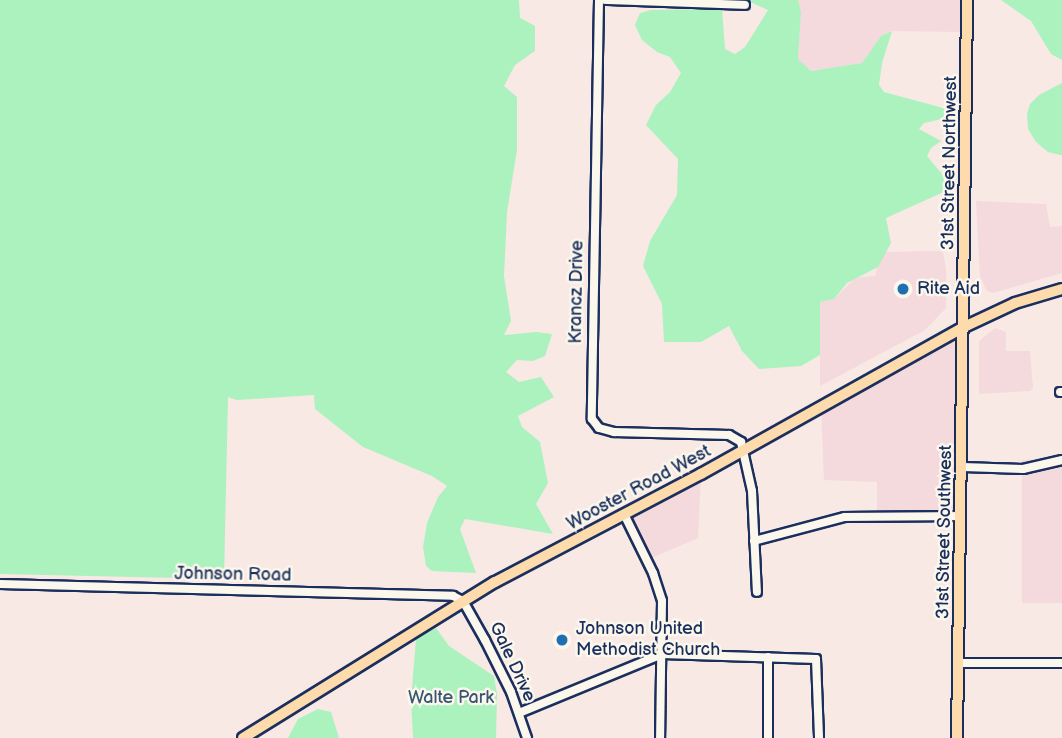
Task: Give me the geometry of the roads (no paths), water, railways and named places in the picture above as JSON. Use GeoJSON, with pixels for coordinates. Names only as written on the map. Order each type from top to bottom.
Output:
{"type":"FeatureCollection","features":[{"type":"Feature","properties":{"kind":"main road","name":"31st Street Northwest"},"geometry":{"type":"LineString","coordinates":[[964,327],[967,0]]}},
{"type":"Feature","properties":{"kind":"main road","name":"Wooster Road West"},"geometry":{"type":"LineString","coordinates":[[243,738],[464,601],[744,450],[964,327],[1015,303],[1062,289]]}},
{"type":"Feature","properties":{"kind":"main road","name":"31st Street Southwest"},"geometry":{"type":"LineString","coordinates":[[957,738],[964,327]]}},
{"type":"Feature","properties":{"kind":"street","name":"Krancz Drive"},"geometry":{"type":"LineString","coordinates":[[599,0],[592,419],[599,428],[614,432],[729,435],[741,442],[744,450]]}},
{"type":"Feature","properties":{"kind":"street"},"geometry":{"type":"LineString","coordinates":[[605,0],[746,5]]}},
{"type":"Feature","properties":{"kind":"street"},"geometry":{"type":"LineString","coordinates":[[744,450],[752,491],[757,592]]}},
{"type":"Feature","properties":{"kind":"street"},"geometry":{"type":"LineString","coordinates":[[962,467],[1023,469],[1062,460]]}},
{"type":"Feature","properties":{"kind":"street"},"geometry":{"type":"LineString","coordinates":[[624,514],[660,593],[660,738]]}},
{"type":"Feature","properties":{"kind":"street"},"geometry":{"type":"LineString","coordinates":[[754,541],[845,517],[961,516]]}},
{"type":"Feature","properties":{"kind":"street","name":"Johnson Road"},"geometry":{"type":"LineString","coordinates":[[0,584],[453,596],[464,601]]}},
{"type":"Feature","properties":{"kind":"street","name":"Gale Drive"},"geometry":{"type":"LineString","coordinates":[[464,601],[502,672],[519,713],[524,736]]}},
{"type":"Feature","properties":{"kind":"street"},"geometry":{"type":"LineString","coordinates":[[519,713],[662,654],[817,659],[819,738]]}},
{"type":"Feature","properties":{"kind":"street"},"geometry":{"type":"LineString","coordinates":[[768,657],[768,738]]}},
{"type":"Feature","properties":{"kind":"street"},"geometry":{"type":"LineString","coordinates":[[959,663],[1062,663]]}},
{"type":"Feature","properties":{"kind":"place","name":"Rite Aid"},"geometry":{"type":"Point","coordinates":[903,289]}},
{"type":"Feature","properties":{"kind":"place","name":"Johnson United Methodist Church"},"geometry":{"type":"Point","coordinates":[562,640]}},
{"type":"Feature","properties":{"kind":"park label","name":"Walte Park"},"geometry":{"type":"Point","coordinates":[451,698]}}]}
